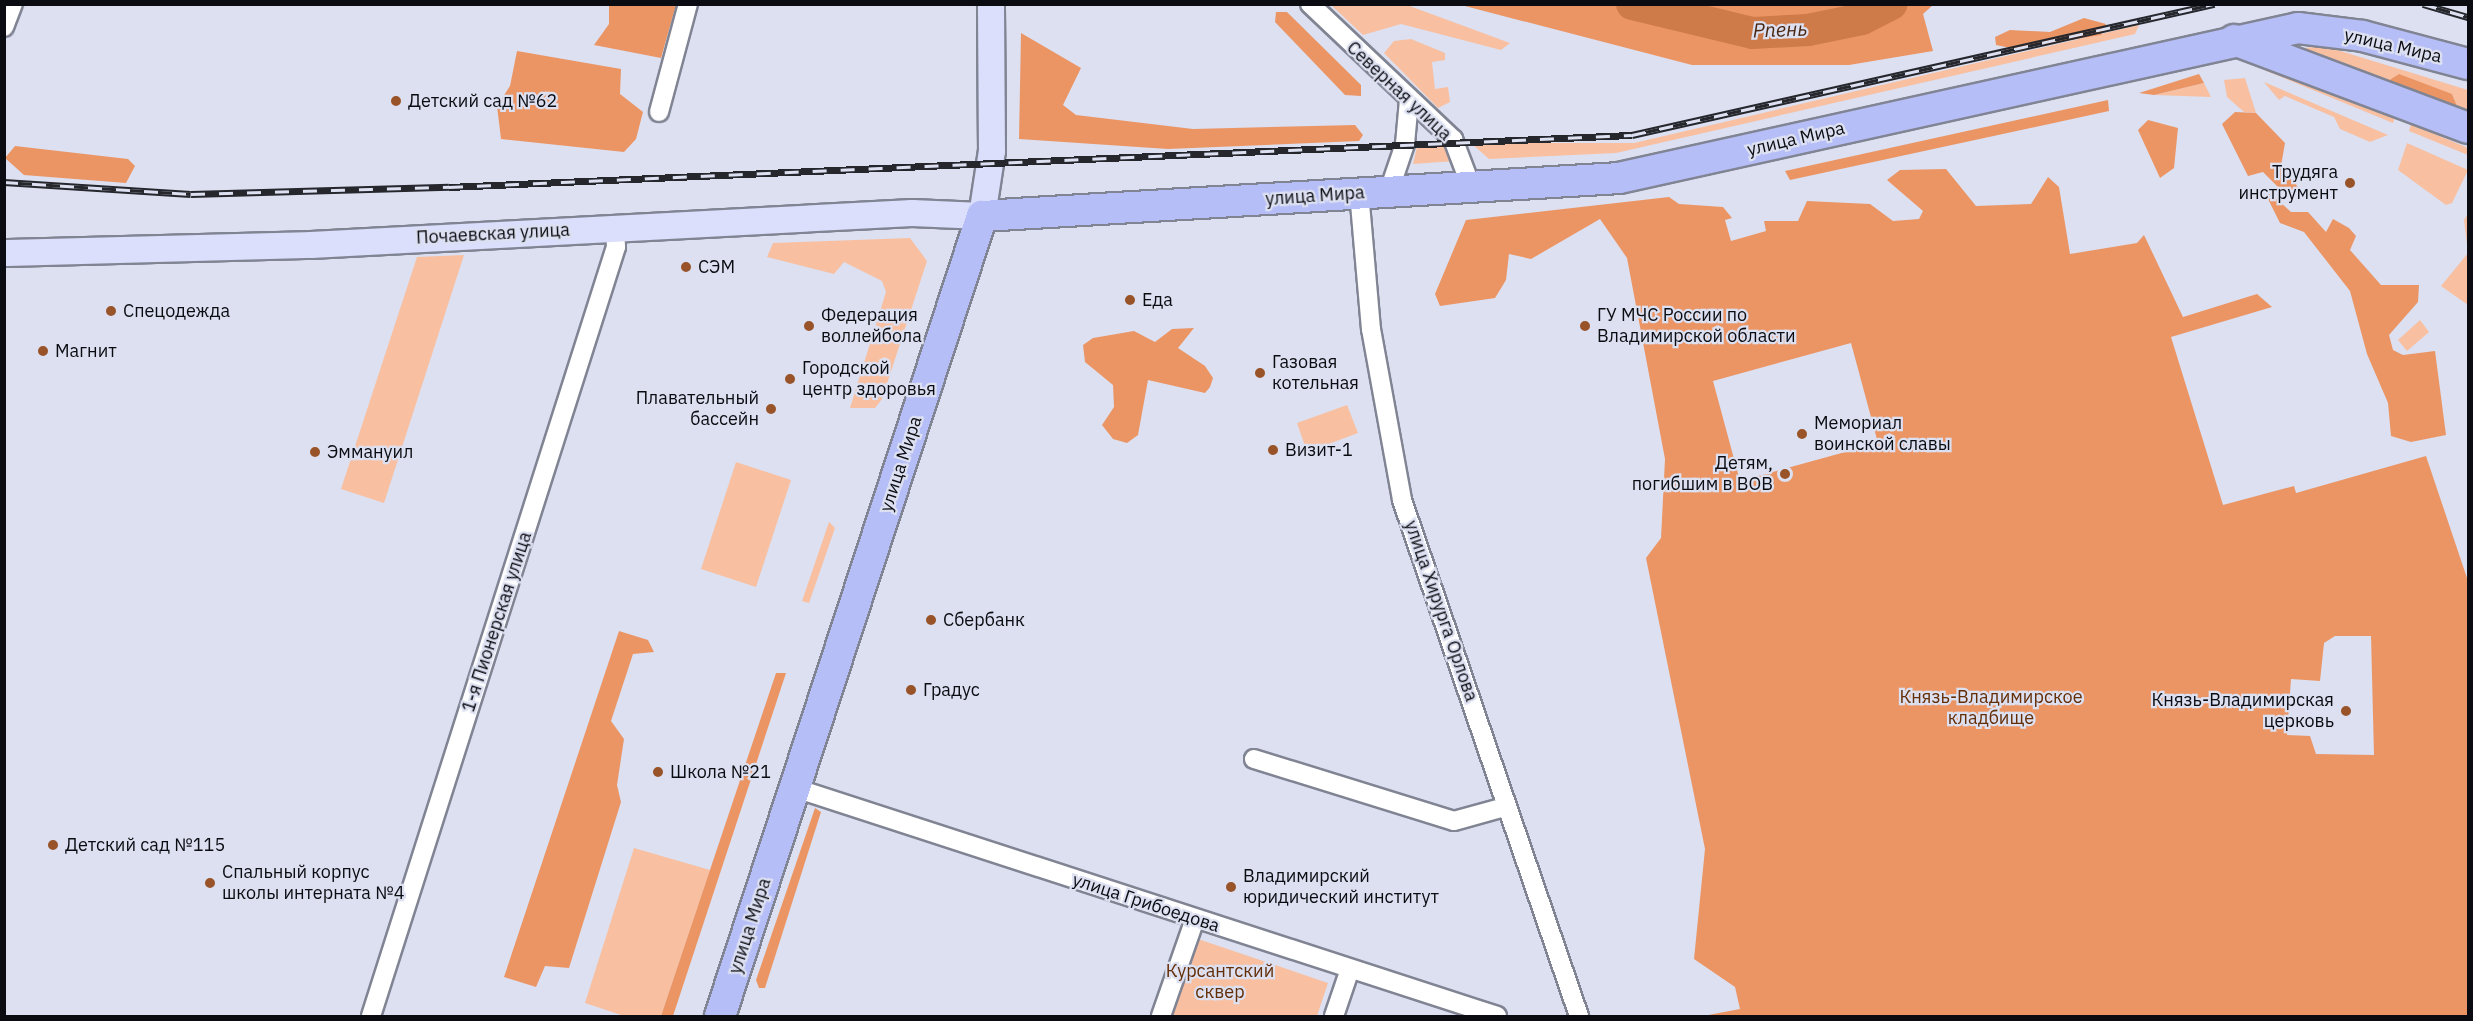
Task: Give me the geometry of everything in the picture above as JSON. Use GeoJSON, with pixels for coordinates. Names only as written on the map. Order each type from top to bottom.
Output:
{"type":"FeatureCollection","features":[{"type":"Feature","properties":{"kind":"main road"},"geometry":{"type":"LineString","coordinates":[[982,216],[992,151],[991,4]]}},
{"type":"Feature","properties":{"kind":"main road","name":"улица Мира"},"geometry":{"type":"LineString","coordinates":[[720,1017],[982,216],[1359,192],[1472,189],[1620,178],[2232,39],[2298,28],[2363,36],[2469,64]]}},
{"type":"Feature","properties":{"kind":"main road"},"geometry":{"type":"LineString","coordinates":[[2232,39],[2469,128]]}},
{"type":"Feature","properties":{"kind":"main road","name":"Почаевская улица"},"geometry":{"type":"LineString","coordinates":[[4,253],[310,245],[912,213],[982,216]]}},
{"type":"Feature","properties":{"kind":"street"},"geometry":{"type":"LineString","coordinates":[[4,27],[13,4]]}},
{"type":"Feature","properties":{"kind":"street"},"geometry":{"type":"LineString","coordinates":[[659,112],[688,4]]}},
{"type":"Feature","properties":{"kind":"street","name":"Северная улица"},"geometry":{"type":"LineString","coordinates":[[1310,4],[1409,100],[1453,139],[1472,189]]}},
{"type":"Feature","properties":{"kind":"street"},"geometry":{"type":"LineString","coordinates":[[1389,191],[1406,144],[1409,100]]}},
{"type":"Feature","properties":{"kind":"street","name":"улица Хирурга Орлова"},"geometry":{"type":"LineString","coordinates":[[1359,192],[1388,444],[1505,807],[1579,1017]]}},
{"type":"Feature","properties":{"kind":"street","name":"1-я Пионерская улица"},"geometry":{"type":"LineString","coordinates":[[371,1017],[616,247],[615,227]]}},
{"type":"Feature","properties":{"kind":"street"},"geometry":{"type":"LineString","coordinates":[[1254,759],[1454,821],[1505,807]]}},
{"type":"Feature","properties":{"kind":"street","name":"улица Грибоедова"},"geometry":{"type":"LineString","coordinates":[[795,788],[1497,1017]]}},
{"type":"Feature","properties":{"kind":"street"},"geometry":{"type":"LineString","coordinates":[[1161,1017],[1195,919]]}},
{"type":"Feature","properties":{"kind":"street"},"geometry":{"type":"LineString","coordinates":[[1334,1017],[1350,969]]}},
{"type":"Feature","properties":{"kind":"green space"},"geometry":{"type":"Polygon","coordinates":[[[609,5],[676,5],[661,58],[594,45],[609,24],[609,5]]]}},
{"type":"Feature","properties":{"kind":"green space"},"geometry":{"type":"Polygon","coordinates":[[[1331,5],[1407,5],[1510,43],[1501,50],[1401,24],[1363,35],[1331,5]]]}},
{"type":"Feature","properties":{"kind":"green space"},"geometry":{"type":"Polygon","coordinates":[[[1461,5],[1933,5],[1923,14],[1933,51],[1849,65],[1692,65],[1461,5]]]}},
{"type":"Feature","properties":{"kind":"green space"},"geometry":{"type":"Polygon","coordinates":[[[1276,12],[1287,12],[1361,85],[1361,96],[1345,95],[1275,22],[1276,12]]]}},
{"type":"Feature","properties":{"kind":"green space"},"geometry":{"type":"Polygon","coordinates":[[[2084,18],[2106,24],[2101,35],[2015,49],[1996,45],[1995,37],[2010,30],[2050,32],[2084,18]]]}},
{"type":"Feature","properties":{"kind":"green space"},"geometry":{"type":"Polygon","coordinates":[[[2139,25],[2135,34],[1616,153],[1489,159],[1471,143],[1634,143],[2139,25]]]}},
{"type":"Feature","properties":{"kind":"green space"},"geometry":{"type":"Polygon","coordinates":[[[1021,33],[1081,68],[1063,105],[1076,115],[1193,129],[1355,125],[1363,135],[1359,141],[1168,149],[1019,139],[1021,33]]]}},
{"type":"Feature","properties":{"kind":"green space"},"geometry":{"type":"Polygon","coordinates":[[[1411,39],[1445,53],[1445,60],[1432,62],[1435,89],[1448,87],[1450,102],[1438,108],[1384,53],[1394,41],[1411,39]]]}},
{"type":"Feature","properties":{"kind":"green space"},"geometry":{"type":"Polygon","coordinates":[[[2324,46],[2468,90],[2468,111],[2457,106],[2452,94],[2385,83],[2294,49],[2324,46]]]}},
{"type":"Feature","properties":{"kind":"green space"},"geometry":{"type":"Polygon","coordinates":[[[517,51],[621,69],[620,94],[643,112],[636,139],[624,152],[501,139],[497,106],[510,86],[517,51]]]}},
{"type":"Feature","properties":{"kind":"green space"},"geometry":{"type":"Polygon","coordinates":[[[2264,70],[2306,80],[2395,117],[2393,123],[2264,70]]]}},
{"type":"Feature","properties":{"kind":"green space"},"geometry":{"type":"Polygon","coordinates":[[[2199,74],[2204,83],[2154,95],[2139,93],[2199,74]]]}},
{"type":"Feature","properties":{"kind":"green space"},"geometry":{"type":"Polygon","coordinates":[[[2399,74],[2452,94],[2457,106],[2385,83],[2399,74]]]}},
{"type":"Feature","properties":{"kind":"green space"},"geometry":{"type":"Polygon","coordinates":[[[2245,78],[2256,113],[2244,112],[2227,97],[2224,80],[2245,78]]]}},
{"type":"Feature","properties":{"kind":"green space"},"geometry":{"type":"Polygon","coordinates":[[[2264,82],[2388,135],[2370,142],[2340,129],[2334,117],[2285,96],[2279,100],[2264,82]]]}},
{"type":"Feature","properties":{"kind":"green space"},"geometry":{"type":"Polygon","coordinates":[[[2204,83],[2211,97],[2154,95],[2204,83]]]}},
{"type":"Feature","properties":{"kind":"green space"},"geometry":{"type":"Polygon","coordinates":[[[2108,100],[2109,111],[1790,180],[1785,171],[2108,100]]]}},
{"type":"Feature","properties":{"kind":"green space"},"geometry":{"type":"Polygon","coordinates":[[[2235,112],[2256,113],[2285,143],[2281,166],[2298,187],[2284,193],[2263,172],[2248,176],[2222,124],[2235,112]]]}},
{"type":"Feature","properties":{"kind":"green space"},"geometry":{"type":"Polygon","coordinates":[[[2148,120],[2178,128],[2174,168],[2160,178],[2138,130],[2148,120]]]}},
{"type":"Feature","properties":{"kind":"green space"},"geometry":{"type":"Polygon","coordinates":[[[2411,124],[2468,148],[2468,155],[2409,131],[2411,124]]]}},
{"type":"Feature","properties":{"kind":"green space"},"geometry":{"type":"Polygon","coordinates":[[[2407,143],[2468,170],[2452,203],[2446,205],[2398,170],[2407,143]]]}},
{"type":"Feature","properties":{"kind":"green space"},"geometry":{"type":"Polygon","coordinates":[[[1445,145],[1455,161],[1413,164],[1417,147],[1445,145]]]}},
{"type":"Feature","properties":{"kind":"green space"},"geometry":{"type":"Polygon","coordinates":[[[15,146],[128,159],[135,166],[126,183],[24,175],[5,158],[15,146]]]}},
{"type":"Feature","properties":{"kind":"green space","name":"Князь-Владимирское кладбище"},"geometry":{"type":"Polygon","coordinates":[[[1946,169],[1976,206],[2031,204],[2048,177],[2059,187],[2070,254],[2137,243],[2144,235],[2183,317],[2257,294],[2272,307],[2171,337],[2223,505],[2294,486],[2296,493],[2426,456],[2468,581],[2468,1016],[1703,1016],[1740,1009],[1735,987],[1694,959],[1705,849],[1646,558],[1661,538],[1665,459],[1627,258],[1600,219],[1531,259],[1509,254],[1506,280],[1495,298],[1440,306],[1435,294],[1466,220],[1669,197],[1679,204],[1723,207],[1732,218],[1725,220],[1731,241],[1766,231],[1764,221],[1798,221],[1807,201],[1870,204],[1893,221],[1919,219],[1923,211],[1887,180],[1900,170],[1946,169]],[[1851,343],[1713,381],[1740,481],[1878,443],[1851,343]],[[2335,636],[2324,643],[2320,681],[2291,679],[2287,735],[2310,736],[2316,754],[2374,755],[2371,636],[2335,636]]]}},
{"type":"Feature","properties":{"kind":"green space"},"geometry":{"type":"Polygon","coordinates":[[[2271,194],[2291,212],[2308,212],[2326,232],[2333,219],[2349,228],[2356,236],[2350,250],[2381,285],[2419,285],[2418,302],[2389,335],[2393,350],[2403,355],[2435,351],[2446,435],[2411,442],[2391,436],[2388,403],[2367,354],[2350,291],[2304,232],[2280,223],[2266,195],[2271,194]]]}},
{"type":"Feature","properties":{"kind":"green space"},"geometry":{"type":"Polygon","coordinates":[[[2468,214],[2468,253],[2464,220],[2468,214]]]}},
{"type":"Feature","properties":{"kind":"green space"},"geometry":{"type":"Polygon","coordinates":[[[910,238],[927,261],[882,399],[875,408],[850,408],[886,292],[882,281],[844,262],[834,274],[767,257],[773,243],[910,238]]]}},
{"type":"Feature","properties":{"kind":"green space"},"geometry":{"type":"Polygon","coordinates":[[[2468,253],[2468,305],[2441,286],[2468,253]]]}},
{"type":"Feature","properties":{"kind":"green space"},"geometry":{"type":"Polygon","coordinates":[[[464,255],[384,503],[341,489],[417,257],[464,255]]]}},
{"type":"Feature","properties":{"kind":"green space"},"geometry":{"type":"Polygon","coordinates":[[[2420,320],[2429,332],[2407,351],[2398,340],[2420,320]]]}},
{"type":"Feature","properties":{"kind":"green space"},"geometry":{"type":"Polygon","coordinates":[[[1194,328],[1178,348],[1205,366],[1213,378],[1210,387],[1205,393],[1148,380],[1138,435],[1127,443],[1113,439],[1102,425],[1114,407],[1113,385],[1085,362],[1083,345],[1093,338],[1134,331],[1155,342],[1172,329],[1194,328]]]}},
{"type":"Feature","properties":{"kind":"green space"},"geometry":{"type":"Polygon","coordinates":[[[1347,405],[1358,433],[1307,452],[1297,423],[1347,405]]]}},
{"type":"Feature","properties":{"kind":"green space"},"geometry":{"type":"Polygon","coordinates":[[[736,462],[791,480],[756,587],[701,569],[736,462]]]}},
{"type":"Feature","properties":{"kind":"green space"},"geometry":{"type":"Polygon","coordinates":[[[829,522],[835,528],[809,603],[802,601],[829,522]]]}},
{"type":"Feature","properties":{"kind":"green space"},"geometry":{"type":"Polygon","coordinates":[[[619,631],[648,640],[654,652],[633,654],[611,721],[624,739],[617,785],[621,802],[569,968],[545,966],[536,987],[504,977],[619,631]]]}},
{"type":"Feature","properties":{"kind":"green space"},"geometry":{"type":"Polygon","coordinates":[[[776,673],[786,673],[673,1016],[661,1016],[776,673]]]}},
{"type":"Feature","properties":{"kind":"green space"},"geometry":{"type":"Polygon","coordinates":[[[815,808],[821,812],[765,988],[759,988],[756,980],[815,808]]]}},
{"type":"Feature","properties":{"kind":"green space"},"geometry":{"type":"Polygon","coordinates":[[[634,848],[710,870],[661,1016],[624,1016],[585,1003],[634,848]]]}},
{"type":"Feature","properties":{"kind":"green space","name":"Курсантский сквер"},"geometry":{"type":"Polygon","coordinates":[[[1198,939],[1328,983],[1317,1016],[1172,1016],[1198,939]]]}},
{"type":"Feature","properties":{"kind":"waterway","name":"Рпень"},"geometry":{"type":"LineString","coordinates":[[1632,4],[1753,33],[1808,30],[1862,19],[1891,4]]}},
{"type":"Feature","properties":{"kind":"railway"},"geometry":{"type":"LineString","coordinates":[[4,182],[191,194],[449,187],[1632,135],[2214,4]]}},
{"type":"Feature","properties":{"kind":"railway"},"geometry":{"type":"LineString","coordinates":[[2423,4],[2468,17]]}},
{"type":"Feature","properties":{"kind":"place","name":"Детский сад №62"},"geometry":{"type":"Point","coordinates":[396,101]}},
{"type":"Feature","properties":{"kind":"place","name":"Трудяга инструмент"},"geometry":{"type":"Point","coordinates":[2350,183]}},
{"type":"Feature","properties":{"kind":"place","name":"СЭМ"},"geometry":{"type":"Point","coordinates":[686,267]}},
{"type":"Feature","properties":{"kind":"place","name":"Еда"},"geometry":{"type":"Point","coordinates":[1130,300]}},
{"type":"Feature","properties":{"kind":"place","name":"Спецодежда"},"geometry":{"type":"Point","coordinates":[111,311]}},
{"type":"Feature","properties":{"kind":"place","name":"Федерация воллейбола"},"geometry":{"type":"Point","coordinates":[809,326]}},
{"type":"Feature","properties":{"kind":"place","name":"ГУ МЧС России по Владимирской области"},"geometry":{"type":"Point","coordinates":[1585,326]}},
{"type":"Feature","properties":{"kind":"place","name":"Магнит"},"geometry":{"type":"Point","coordinates":[43,351]}},
{"type":"Feature","properties":{"kind":"place","name":"Газовая котельная"},"geometry":{"type":"Point","coordinates":[1260,373]}},
{"type":"Feature","properties":{"kind":"place","name":"Городской центр здоровья"},"geometry":{"type":"Point","coordinates":[790,379]}},
{"type":"Feature","properties":{"kind":"place","name":"Плавательный бассейн"},"geometry":{"type":"Point","coordinates":[771,409]}},
{"type":"Feature","properties":{"kind":"place","name":"Мемориал воинской славы"},"geometry":{"type":"Point","coordinates":[1802,434]}},
{"type":"Feature","properties":{"kind":"place","name":"Визит-1"},"geometry":{"type":"Point","coordinates":[1273,450]}},
{"type":"Feature","properties":{"kind":"place","name":"Эммануил"},"geometry":{"type":"Point","coordinates":[315,452]}},
{"type":"Feature","properties":{"kind":"place","name":"Детям, погибшим в ВОВ"},"geometry":{"type":"Point","coordinates":[1785,474]}},
{"type":"Feature","properties":{"kind":"place","name":"Сбербанк"},"geometry":{"type":"Point","coordinates":[931,620]}},
{"type":"Feature","properties":{"kind":"place","name":"Градус"},"geometry":{"type":"Point","coordinates":[911,690]}},
{"type":"Feature","properties":{"kind":"place","name":"Князь-Владимирская церковь"},"geometry":{"type":"Point","coordinates":[2346,711]}},
{"type":"Feature","properties":{"kind":"place","name":"Школа №21"},"geometry":{"type":"Point","coordinates":[658,772]}},
{"type":"Feature","properties":{"kind":"place","name":"Детский сад №115"},"geometry":{"type":"Point","coordinates":[53,845]}},
{"type":"Feature","properties":{"kind":"place","name":"Cпальный корпус школы интерната №4"},"geometry":{"type":"Point","coordinates":[210,883]}},
{"type":"Feature","properties":{"kind":"place","name":"Владимирский юридический институт"},"geometry":{"type":"Point","coordinates":[1231,887]}}]}
